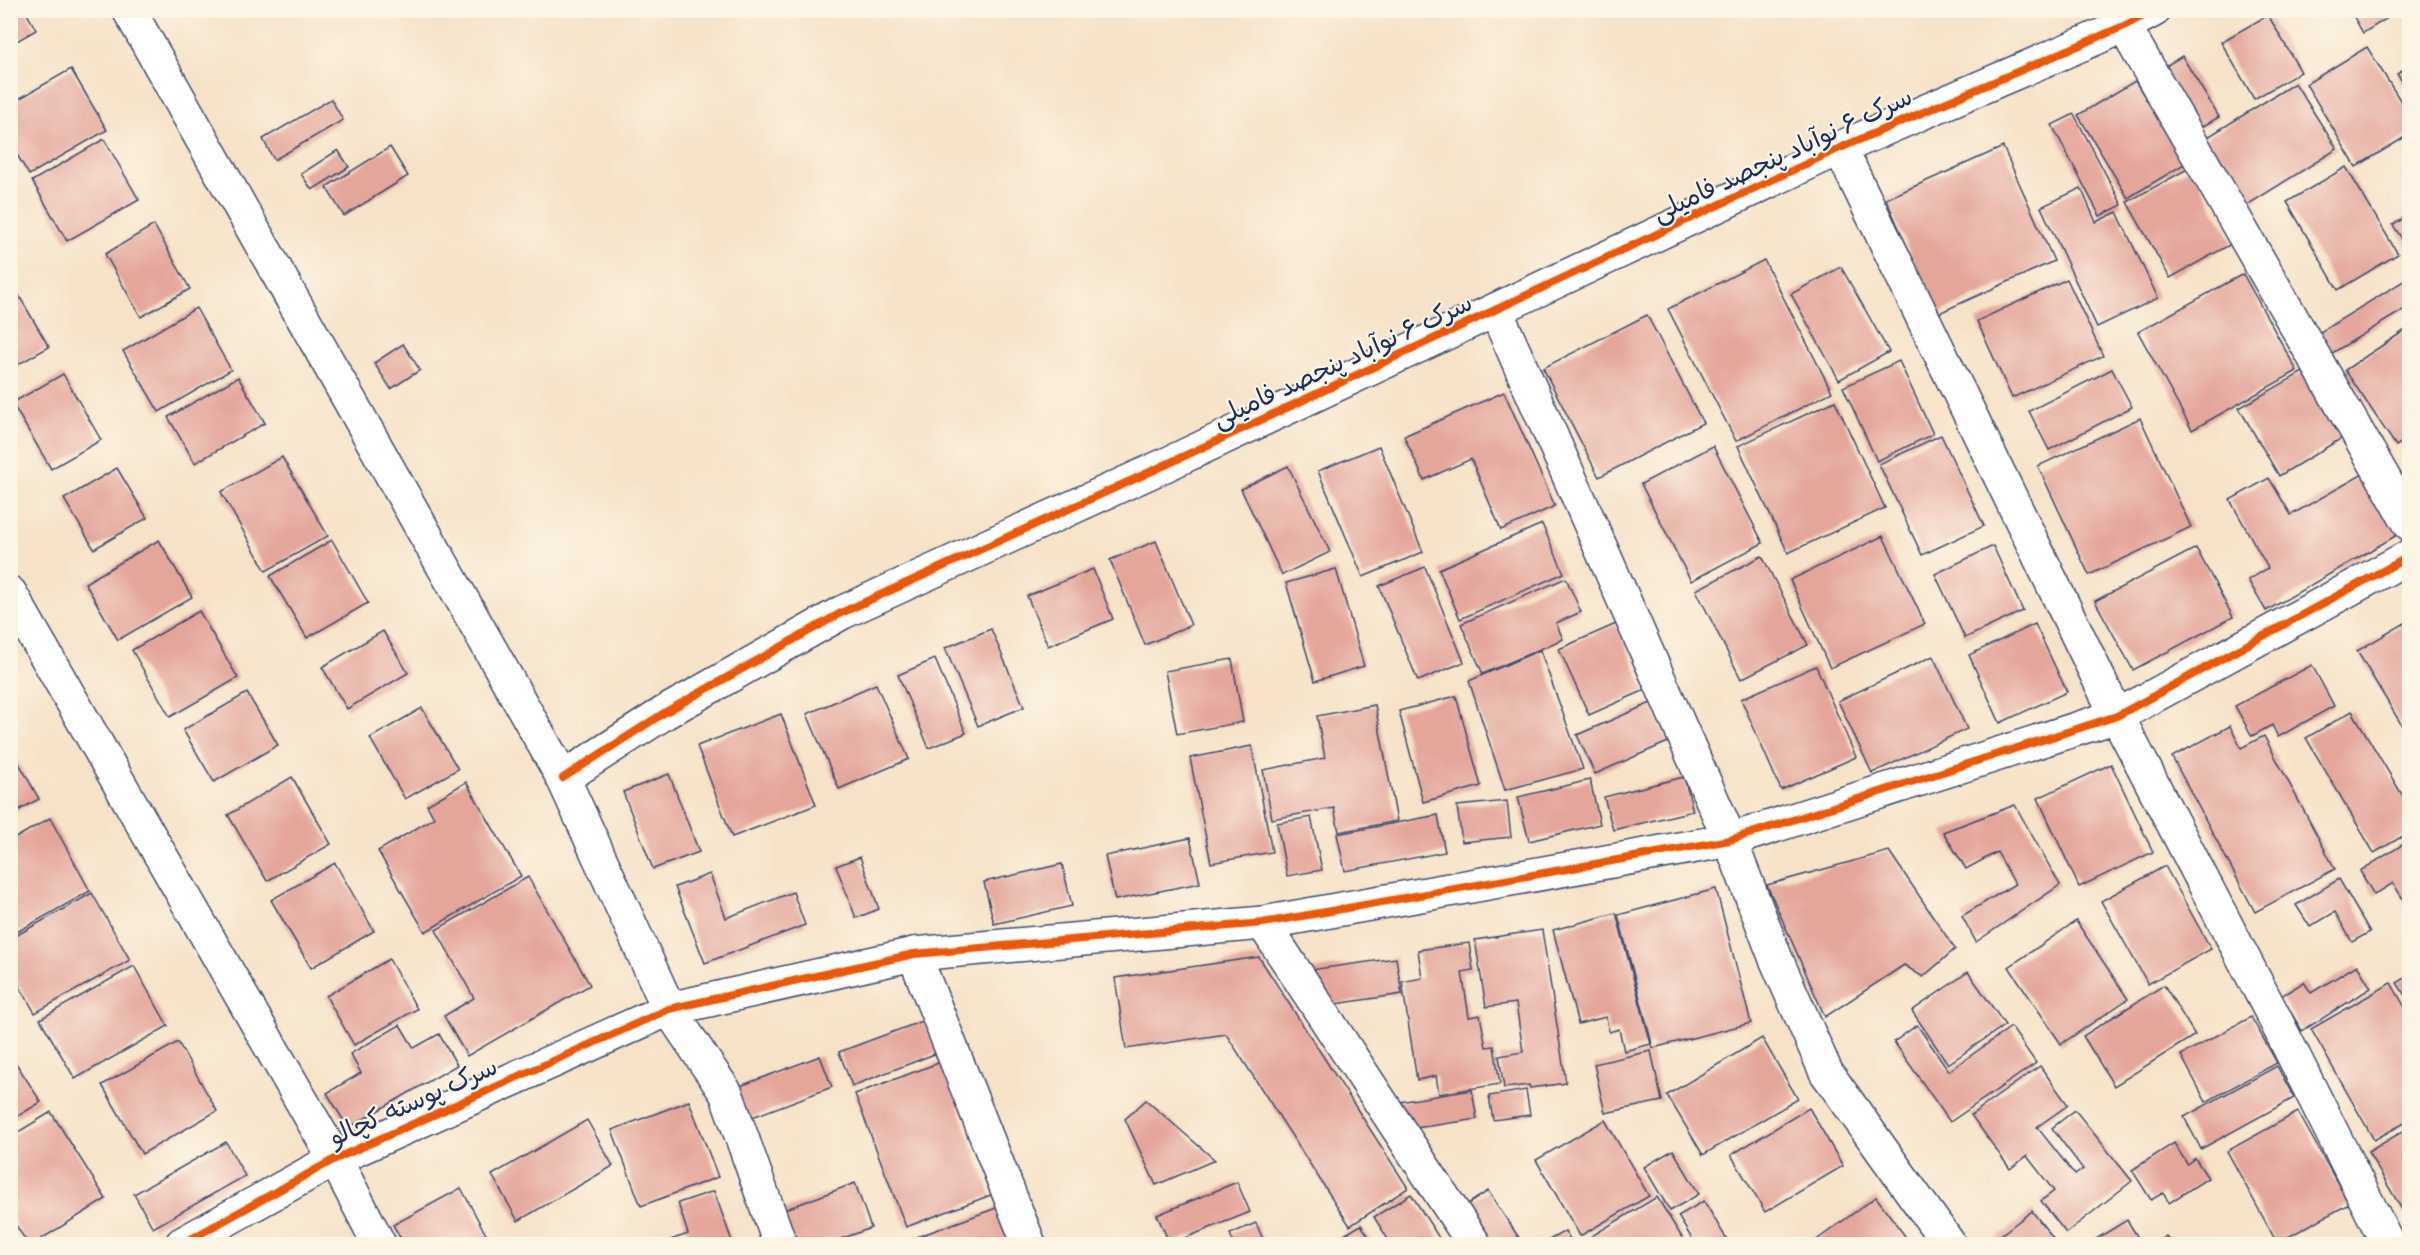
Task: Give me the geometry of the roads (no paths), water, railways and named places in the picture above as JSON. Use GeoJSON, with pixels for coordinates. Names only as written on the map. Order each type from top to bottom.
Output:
{"type":"FeatureCollection","features":[{"type":"Feature","properties":{"kind":"street"},"geometry":{"type":"LineString","coordinates":[[129,10],[563,778],[669,1009],[726,1093],[780,1245]]}},
{"type":"Feature","properties":{"kind":"street","name":"سرک ۶ نوآباد پنجصد فامیلی"},"geometry":{"type":"LineString","coordinates":[[563,778],[664,713],[841,613],[1496,311],[1840,148],[2124,26],[2154,10]]}},
{"type":"Feature","properties":{"kind":"street"},"geometry":{"type":"LineString","coordinates":[[2124,26],[2409,524]]}},
{"type":"Feature","properties":{"kind":"street"},"geometry":{"type":"LineString","coordinates":[[1840,148],[2117,717],[2275,1019],[2388,1245]]}},
{"type":"Feature","properties":{"kind":"street"},"geometry":{"type":"LineString","coordinates":[[1496,311],[1730,840],[1776,959],[1826,1072],[1949,1245]]}},
{"type":"Feature","properties":{"kind":"street","name":"سرک پوسته کچالو"},"geometry":{"type":"LineString","coordinates":[[182,1245],[335,1159],[669,1009],[914,954],[1263,922],[1730,840],[2117,717],[2409,556]]}},
{"type":"Feature","properties":{"kind":"street"},"geometry":{"type":"LineString","coordinates":[[10,593],[335,1159],[379,1245]]}},
{"type":"Feature","properties":{"kind":"street"},"geometry":{"type":"LineString","coordinates":[[1263,922],[1474,1245]]}},
{"type":"Feature","properties":{"kind":"street"},"geometry":{"type":"LineString","coordinates":[[914,954],[1029,1245]]}}]}
